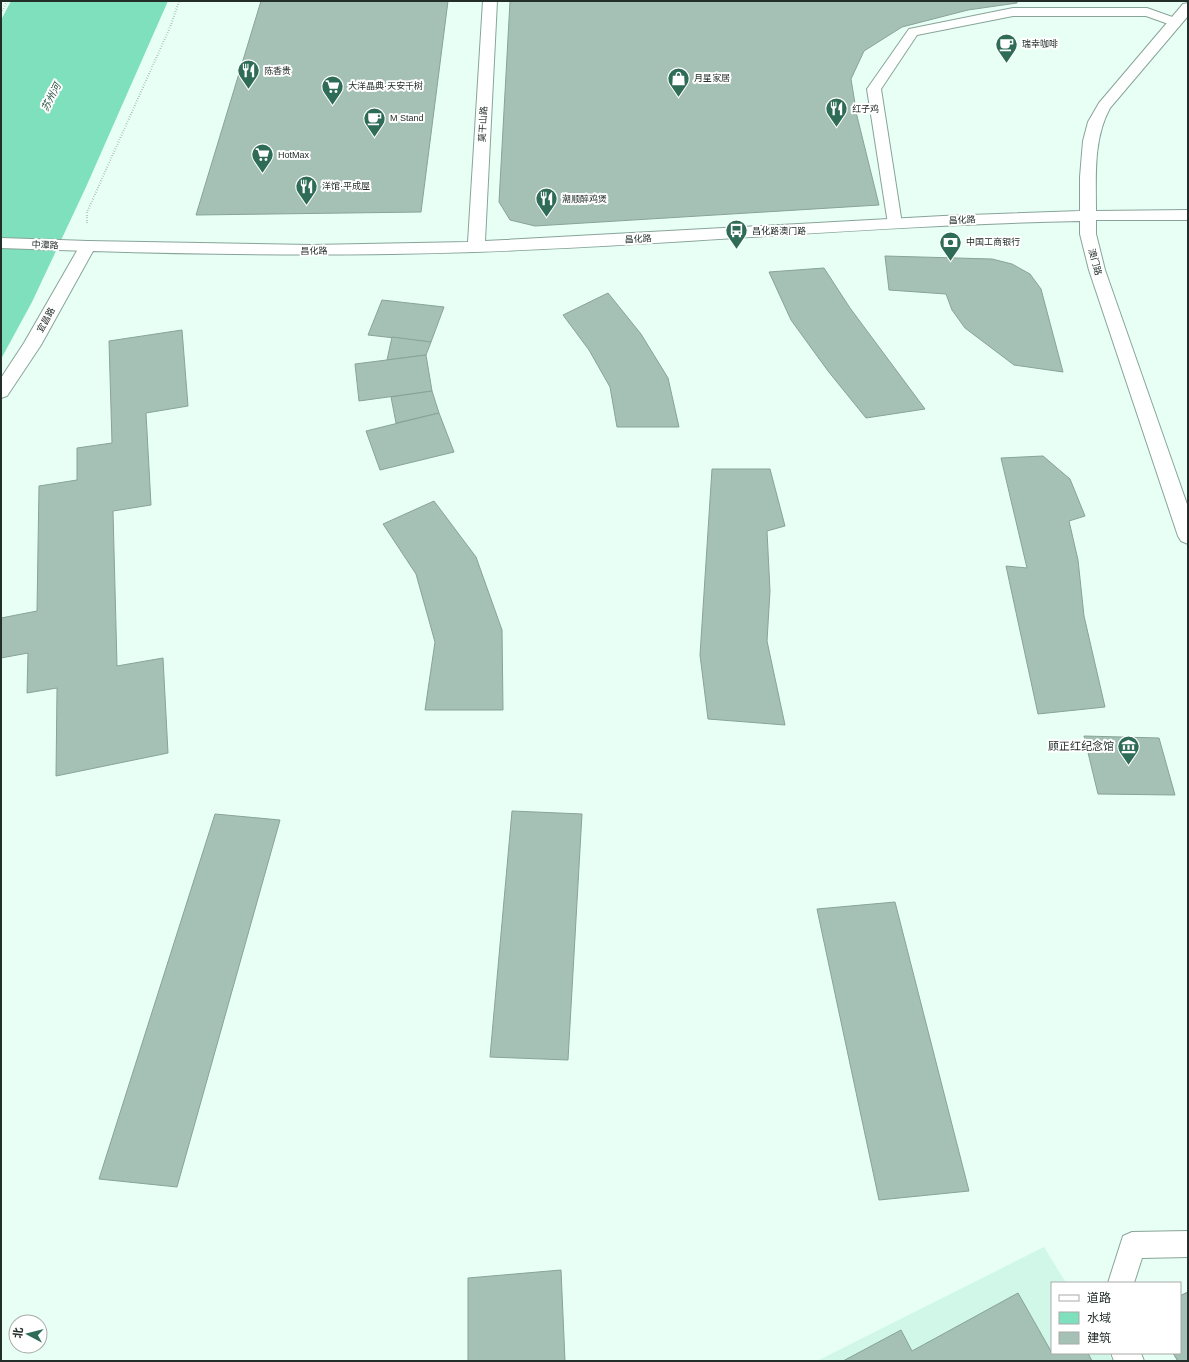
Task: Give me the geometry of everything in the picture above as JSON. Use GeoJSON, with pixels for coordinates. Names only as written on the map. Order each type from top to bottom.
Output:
{"type":"FeatureCollection","features":[{"type":"Feature","properties":{"kind":"street","name":"莫干山路"},"geometry":{"type":"LineString","coordinates":[[476,247],[490,1]]}},
{"type":"Feature","properties":{"kind":"street","name":"澳门路"},"geometry":{"type":"LineString","coordinates":[[1188,7],[1104,106],[1095,122],[1091,141],[1088,215],[1088,234],[1097,270],[1188,536]]}},
{"type":"Feature","properties":{"kind":"street","name":"昌化路"},"geometry":{"type":"LineString","coordinates":[[88,246],[269,251],[476,247],[1088,215],[1188,215]]}},
{"type":"Feature","properties":{"kind":"street","name":"中潭路"},"geometry":{"type":"LineString","coordinates":[[1,243],[88,246]]}},
{"type":"Feature","properties":{"kind":"street","name":"宜昌路"},"geometry":{"type":"LineString","coordinates":[[1,392],[32,345],[88,246]]}},
{"type":"Feature","properties":{"kind":"lane"},"geometry":{"type":"LineString","coordinates":[[895,224],[874,89],[913,32],[1013,12],[1147,12],[1174,22]]}},
{"type":"Feature","properties":{"kind":"lane"},"geometry":{"type":"LineString","coordinates":[[1120,1282],[1132,1246],[1188,1244]]}},
{"type":"Feature","properties":{"kind":"path"},"geometry":{"type":"LineString","coordinates":[[1,13],[7,1]]}},
{"type":"Feature","properties":{"kind":"path"},"geometry":{"type":"LineString","coordinates":[[88,246],[87,212],[171,25],[179,1]]}},
{"type":"Feature","properties":{"kind":"shaded area"},"geometry":{"type":"Polygon","coordinates":[[[1044,1247],[1065,1282],[1051,1282],[1051,1354],[1109,1354],[1113,1361],[817,1361],[1044,1247]]]}},
{"type":"Feature","properties":{"kind":"water","name":"苏州河"},"geometry":{"type":"Polygon","coordinates":[[[11,1],[168,1],[86,187],[32,302],[1,359],[1,20],[11,1]]]}},
{"type":"Feature","properties":{"kind":"building","name":"大洋晶典·天安千树"},"geometry":{"type":"Polygon","coordinates":[[[261,1],[448,1],[421,212],[196,215],[261,1]]]}},
{"type":"Feature","properties":{"kind":"building","name":"月星家居"},"geometry":{"type":"Polygon","coordinates":[[[510,1],[1017,1],[1017,3],[968,10],[902,27],[864,51],[851,79],[857,116],[879,205],[535,226],[510,220],[499,202],[510,1]]]}},
{"type":"Feature","properties":{"kind":"building"},"geometry":{"type":"Polygon","coordinates":[[[885,256],[992,259],[1012,264],[1030,274],[1041,289],[1063,372],[1014,365],[965,328],[952,310],[946,294],[889,290],[885,256]]]}},
{"type":"Feature","properties":{"kind":"building"},"geometry":{"type":"Polygon","coordinates":[[[824,268],[850,308],[925,409],[866,418],[828,371],[791,320],[769,272],[824,268]]]}},
{"type":"Feature","properties":{"kind":"building"},"geometry":{"type":"Polygon","coordinates":[[[608,293],[641,334],[668,378],[679,427],[617,427],[610,387],[589,350],[563,315],[608,293]]]}},
{"type":"Feature","properties":{"kind":"building"},"geometry":{"type":"Polygon","coordinates":[[[382,300],[444,307],[431,342],[368,335],[382,300]]]}},
{"type":"Feature","properties":{"kind":"building"},"geometry":{"type":"Polygon","coordinates":[[[182,330],[188,406],[146,413],[151,505],[113,511],[117,666],[163,658],[168,753],[56,776],[57,688],[27,693],[28,653],[1,658],[1,618],[37,611],[39,486],[77,480],[77,448],[112,443],[109,341],[182,330]]]}},
{"type":"Feature","properties":{"kind":"building"},"geometry":{"type":"Polygon","coordinates":[[[392,337],[431,342],[426,355],[387,360],[392,337]]]}},
{"type":"Feature","properties":{"kind":"building"},"geometry":{"type":"Polygon","coordinates":[[[426,355],[432,391],[359,401],[355,364],[426,355]]]}},
{"type":"Feature","properties":{"kind":"building"},"geometry":{"type":"Polygon","coordinates":[[[432,391],[439,413],[396,423],[391,397],[432,391]]]}},
{"type":"Feature","properties":{"kind":"building"},"geometry":{"type":"Polygon","coordinates":[[[439,413],[454,452],[380,470],[366,431],[439,413]]]}},
{"type":"Feature","properties":{"kind":"building"},"geometry":{"type":"Polygon","coordinates":[[[1043,456],[1070,479],[1085,516],[1069,521],[1078,560],[1084,616],[1105,707],[1038,714],[1006,566],[1027,568],[1001,458],[1043,456]]]}},
{"type":"Feature","properties":{"kind":"building"},"geometry":{"type":"Polygon","coordinates":[[[712,469],[770,469],[785,526],[767,531],[770,591],[767,641],[785,725],[708,719],[700,655],[712,469]]]}},
{"type":"Feature","properties":{"kind":"building"},"geometry":{"type":"Polygon","coordinates":[[[434,501],[476,557],[502,630],[503,710],[425,710],[435,642],[416,574],[383,524],[434,501]]]}},
{"type":"Feature","properties":{"kind":"building","name":"顾正红纪念馆"},"geometry":{"type":"Polygon","coordinates":[[[1084,736],[1159,738],[1175,795],[1098,794],[1084,736]]]}},
{"type":"Feature","properties":{"kind":"building"},"geometry":{"type":"Polygon","coordinates":[[[512,811],[582,814],[568,1060],[490,1057],[512,811]]]}},
{"type":"Feature","properties":{"kind":"building"},"geometry":{"type":"Polygon","coordinates":[[[215,814],[280,820],[177,1187],[99,1179],[215,814]]]}},
{"type":"Feature","properties":{"kind":"building"},"geometry":{"type":"Polygon","coordinates":[[[895,902],[969,1191],[879,1200],[817,909],[895,902]]]}},
{"type":"Feature","properties":{"kind":"building"},"geometry":{"type":"Polygon","coordinates":[[[561,1270],[565,1361],[468,1361],[468,1278],[561,1270]]]}},
{"type":"Feature","properties":{"kind":"building"},"geometry":{"type":"Polygon","coordinates":[[[1188,1292],[1188,1361],[1178,1361],[1174,1354],[1181,1354],[1181,1296],[1188,1292]]]}},
{"type":"Feature","properties":{"kind":"building"},"geometry":{"type":"Polygon","coordinates":[[[1188,1292],[1188,1361],[1178,1361],[1174,1354],[1181,1354],[1181,1296],[1188,1292]]]}},
{"type":"Feature","properties":{"kind":"building"},"geometry":{"type":"Polygon","coordinates":[[[1018,1293],[1051,1351],[1051,1354],[1088,1354],[1092,1361],[843,1361],[901,1330],[912,1351],[1018,1293]]]}},
{"type":"Feature","properties":{"kind":"place","name":"瑞幸咖啡"},"geometry":{"type":"Point","coordinates":[1007,64]}},
{"type":"Feature","properties":{"kind":"place","name":"陈香贵"},"geometry":{"type":"Point","coordinates":[248,90]}},
{"type":"Feature","properties":{"kind":"place","name":"月星家居"},"geometry":{"type":"Point","coordinates":[679,98]}},
{"type":"Feature","properties":{"kind":"place","name":"大洋晶典·天安千树"},"geometry":{"type":"Point","coordinates":[332,106]}},
{"type":"Feature","properties":{"kind":"place","name":"红子鸡"},"geometry":{"type":"Point","coordinates":[837,128]}},
{"type":"Feature","properties":{"kind":"place","name":"M Stand"},"geometry":{"type":"Point","coordinates":[375,138]}},
{"type":"Feature","properties":{"kind":"place","name":"HotMax"},"geometry":{"type":"Point","coordinates":[262,174]}},
{"type":"Feature","properties":{"kind":"place","name":"洋馆·平成屋"},"geometry":{"type":"Point","coordinates":[307,206]}},
{"type":"Feature","properties":{"kind":"place","name":"潮顺醉鸡煲"},"geometry":{"type":"Point","coordinates":[546,218]}},
{"type":"Feature","properties":{"kind":"place","name":"昌化路澳门路"},"geometry":{"type":"Point","coordinates":[736,250]}},
{"type":"Feature","properties":{"kind":"place","name":"中国工商银行"},"geometry":{"type":"Point","coordinates":[950,262]}},
{"type":"Feature","properties":{"kind":"place","name":"顾正红纪念馆"},"geometry":{"type":"Point","coordinates":[1129,766]}}]}
